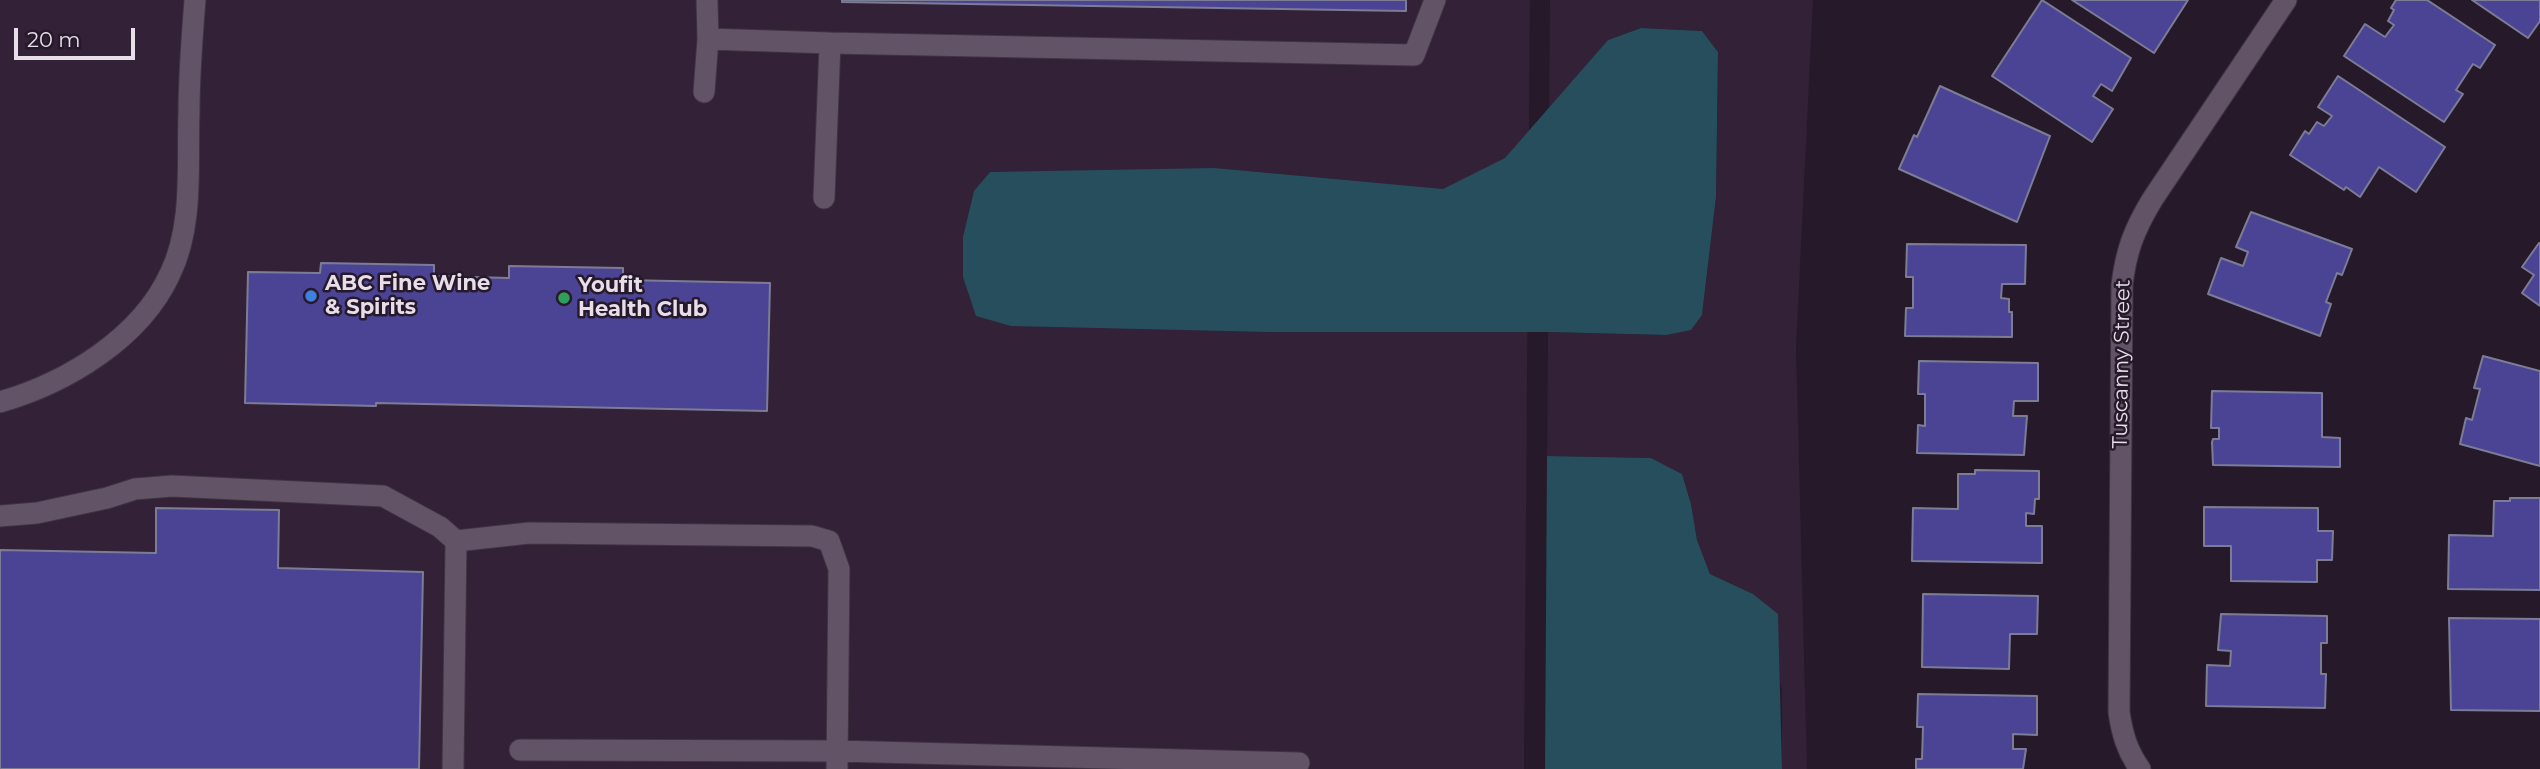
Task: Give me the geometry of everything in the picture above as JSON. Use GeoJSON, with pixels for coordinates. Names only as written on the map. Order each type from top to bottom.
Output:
{"type":"FeatureCollection","features":[{"type":"Feature","properties":{"kind":"street"},"geometry":{"type":"LineString","coordinates":[[0,401],[40,388],[114,343],[143,314],[171,274],[186,212],[189,78],[195,0]]}},
{"type":"Feature","properties":{"kind":"street"},"geometry":{"type":"LineString","coordinates":[[704,92],[708,39],[707,0]]}},
{"type":"Feature","properties":{"kind":"street"},"geometry":{"type":"LineString","coordinates":[[708,39],[1413,55],[1435,0]]}},
{"type":"Feature","properties":{"kind":"street","name":"Tuscanny Street"},"geometry":{"type":"LineString","coordinates":[[2140,769],[2122,734],[2119,712],[2122,285],[2126,253],[2152,200],[2286,0]]}},
{"type":"Feature","properties":{"kind":"street"},"geometry":{"type":"LineString","coordinates":[[824,198],[830,43]]}},
{"type":"Feature","properties":{"kind":"street"},"geometry":{"type":"LineString","coordinates":[[0,516],[37,513],[135,489],[172,486],[383,496],[440,527],[456,541],[529,533],[812,536],[829,541],[839,569],[837,760]]}},
{"type":"Feature","properties":{"kind":"street"},"geometry":{"type":"LineString","coordinates":[[453,769],[456,541]]}},
{"type":"Feature","properties":{"kind":"street"},"geometry":{"type":"LineString","coordinates":[[520,750],[837,760],[1299,763]]}},
{"type":"Feature","properties":{"kind":"shaded area"},"geometry":{"type":"Polygon","coordinates":[[[0,0],[1530,0],[1524,769],[0,769],[0,0]]]}},
{"type":"Feature","properties":{"kind":"shaded area"},"geometry":{"type":"Polygon","coordinates":[[[1550,0],[1813,0],[1796,348],[1807,769],[1782,769],[1782,689],[1753,594],[1710,574],[1697,540],[1691,504],[1682,474],[1651,458],[1547,456],[1548,332],[1666,335],[1702,315],[1716,197],[1718,52],[1702,31],[1641,28],[1608,40],[1549,109],[1550,0]]]}},
{"type":"Feature","properties":{"kind":"water"},"geometry":{"type":"Polygon","coordinates":[[[1641,28],[1702,31],[1718,52],[1716,197],[1702,315],[1691,330],[1666,335],[1548,332],[1270,332],[1011,326],[976,316],[963,277],[963,237],[974,191],[990,172],[1214,168],[1443,189],[1505,158],[1608,40],[1641,28]]]}},
{"type":"Feature","properties":{"kind":"water"},"geometry":{"type":"Polygon","coordinates":[[[1547,456],[1651,458],[1682,474],[1691,504],[1697,540],[1710,574],[1753,594],[1778,614],[1782,769],[1545,769],[1547,456]]]}},
{"type":"Feature","properties":{"kind":"building"},"geometry":{"type":"Polygon","coordinates":[[[1406,0],[1406,11],[842,2],[1406,0]]]}},
{"type":"Feature","properties":{"kind":"building"},"geometry":{"type":"Polygon","coordinates":[[[2042,0],[2131,58],[2112,91],[2101,84],[2093,96],[2113,109],[2092,142],[1992,76],[2042,0]]]}},
{"type":"Feature","properties":{"kind":"building"},"geometry":{"type":"Polygon","coordinates":[[[2072,0],[2188,0],[2154,53],[2072,0]]]}},
{"type":"Feature","properties":{"kind":"building"},"geometry":{"type":"Polygon","coordinates":[[[2396,0],[2427,0],[2495,45],[2480,68],[2473,64],[2456,90],[2463,94],[2444,122],[2344,56],[2365,24],[2385,37],[2394,25],[2388,21],[2396,0]]]}},
{"type":"Feature","properties":{"kind":"building"},"geometry":{"type":"Polygon","coordinates":[[[2472,0],[2540,0],[2540,21],[2528,38],[2472,0]]]}},
{"type":"Feature","properties":{"kind":"building"},"geometry":{"type":"Polygon","coordinates":[[[2338,76],[2445,147],[2416,192],[2379,167],[2360,197],[2346,187],[2344,190],[2290,155],[2305,131],[2309,134],[2317,122],[2324,126],[2332,116],[2318,107],[2338,76]]]}},
{"type":"Feature","properties":{"kind":"building"},"geometry":{"type":"Polygon","coordinates":[[[1940,86],[2050,136],[2017,222],[1899,169],[1940,86]]]}},
{"type":"Feature","properties":{"kind":"building"},"geometry":{"type":"Polygon","coordinates":[[[2251,212],[2352,249],[2342,275],[2337,273],[2326,302],[2331,304],[2320,336],[2208,294],[2221,258],[2243,266],[2248,252],[2236,247],[2251,212]]]}},
{"type":"Feature","properties":{"kind":"building"},"geometry":{"type":"Polygon","coordinates":[[[2539,243],[2540,306],[2522,293],[2534,275],[2522,267],[2539,243]]]}},
{"type":"Feature","properties":{"kind":"building"},"geometry":{"type":"Polygon","coordinates":[[[1907,244],[2026,245],[2025,284],[2002,284],[2001,298],[2009,299],[2009,312],[2012,312],[2012,337],[1905,336],[1906,308],[1913,308],[1913,277],[1906,277],[1907,244]]]}},
{"type":"Feature","properties":{"kind":"building"},"geometry":{"type":"Polygon","coordinates":[[[321,263],[434,265],[434,276],[509,278],[509,266],[623,268],[623,280],[770,283],[767,411],[245,403],[248,272],[320,273],[321,263]]]}},
{"type":"Feature","properties":{"kind":"building"},"geometry":{"type":"Polygon","coordinates":[[[2483,356],[2540,371],[2540,466],[2460,444],[2466,418],[2472,420],[2480,389],[2474,388],[2483,356]]]}},
{"type":"Feature","properties":{"kind":"building"},"geometry":{"type":"Polygon","coordinates":[[[1919,361],[2038,363],[2038,401],[2014,401],[2013,416],[2027,416],[2024,455],[1917,453],[1918,425],[1925,426],[1925,394],[1918,394],[1919,361]]]}},
{"type":"Feature","properties":{"kind":"building"},"geometry":{"type":"Polygon","coordinates":[[[2212,391],[2322,393],[2322,437],[2340,438],[2340,467],[2213,465],[2212,442],[2213,439],[2219,439],[2219,428],[2211,428],[2212,391]]]}},
{"type":"Feature","properties":{"kind":"building"},"geometry":{"type":"Polygon","coordinates":[[[1975,470],[2039,471],[2039,499],[2035,499],[2034,514],[2026,513],[2026,526],[2042,526],[2042,563],[1912,561],[1913,508],[1958,509],[1958,474],[1975,474],[1975,470]]]}},
{"type":"Feature","properties":{"kind":"building"},"geometry":{"type":"Polygon","coordinates":[[[2510,498],[2540,498],[2540,590],[2448,589],[2449,535],[2493,536],[2494,501],[2510,501],[2510,498]]]}},
{"type":"Feature","properties":{"kind":"building"},"geometry":{"type":"Polygon","coordinates":[[[2204,507],[2318,508],[2318,531],[2333,531],[2332,560],[2317,560],[2317,582],[2231,581],[2231,546],[2204,546],[2204,507]]]}},
{"type":"Feature","properties":{"kind":"building"},"geometry":{"type":"Polygon","coordinates":[[[156,508],[279,510],[278,568],[423,572],[419,769],[0,769],[0,550],[156,553],[156,508]]]}},
{"type":"Feature","properties":{"kind":"building"},"geometry":{"type":"Polygon","coordinates":[[[1923,594],[2038,596],[2037,634],[2010,634],[2009,669],[1922,667],[1923,594]]]}},
{"type":"Feature","properties":{"kind":"building"},"geometry":{"type":"Polygon","coordinates":[[[2221,614],[2327,616],[2327,643],[2321,643],[2321,674],[2326,674],[2325,708],[2206,706],[2207,665],[2230,666],[2231,651],[2218,650],[2221,614]]]}},
{"type":"Feature","properties":{"kind":"building"},"geometry":{"type":"Polygon","coordinates":[[[2449,618],[2540,619],[2540,711],[2451,710],[2449,618]]]}},
{"type":"Feature","properties":{"kind":"building"},"geometry":{"type":"Polygon","coordinates":[[[1918,694],[2037,696],[2037,735],[2013,734],[2013,749],[2026,749],[2023,769],[1916,769],[1916,759],[1922,759],[1923,727],[1917,727],[1918,694]]]}},
{"type":"Feature","properties":{"kind":"place","name":"ABC Fine Wine & Spirits"},"geometry":{"type":"Point","coordinates":[311,296]}},
{"type":"Feature","properties":{"kind":"place","name":"Youfit Health Club"},"geometry":{"type":"Point","coordinates":[564,298]}}]}
